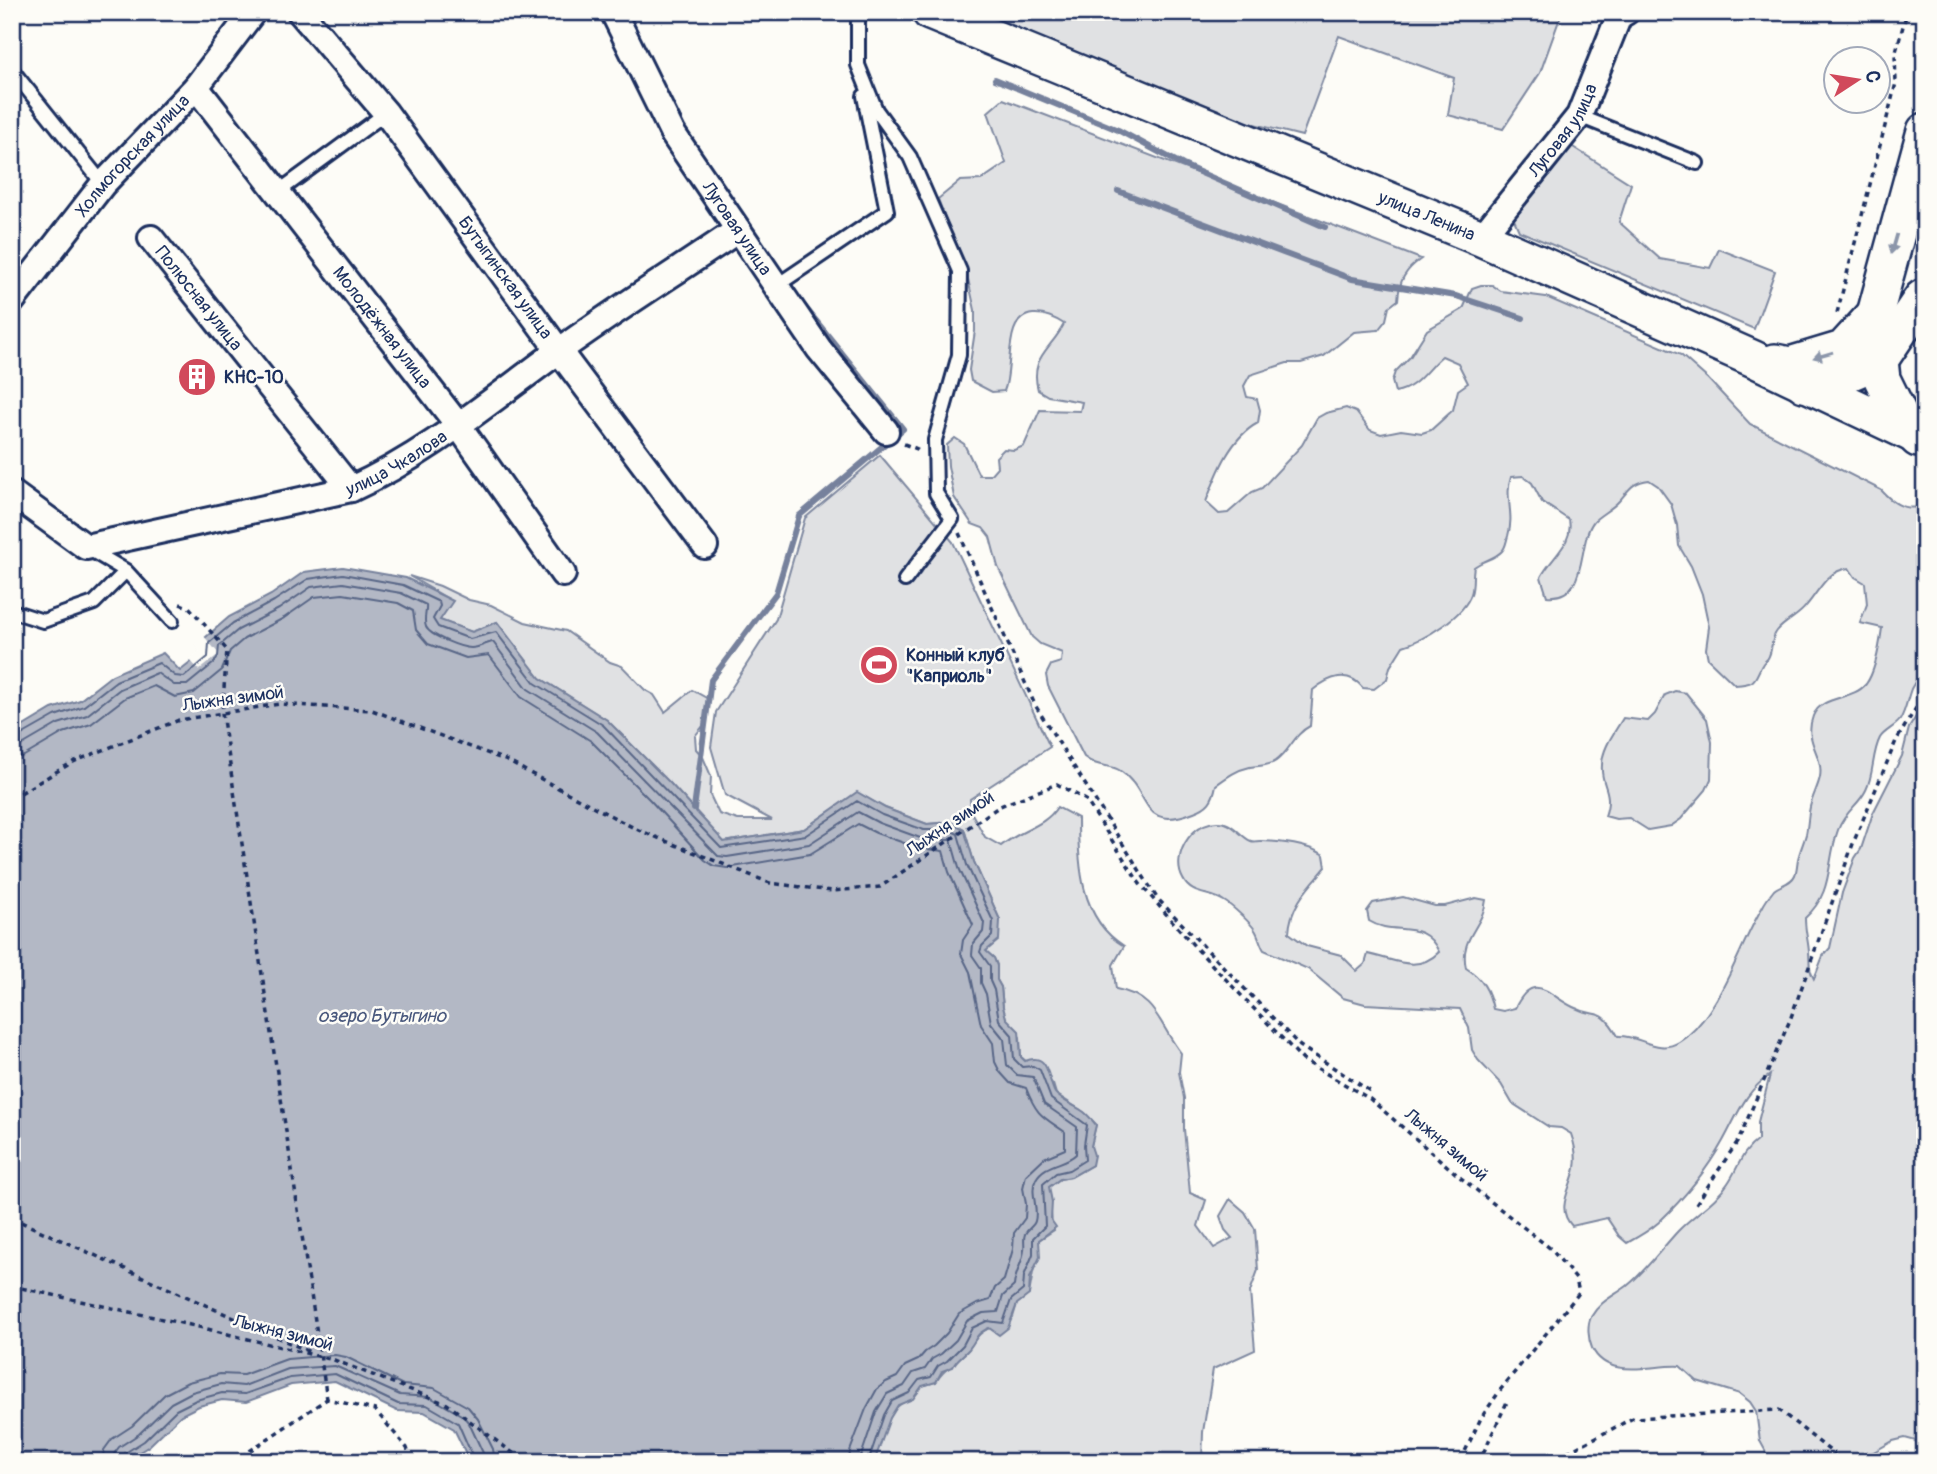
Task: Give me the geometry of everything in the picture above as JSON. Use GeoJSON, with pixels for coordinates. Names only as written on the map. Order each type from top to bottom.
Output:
{"type":"FeatureCollection","features":[{"type":"Feature","properties":{"kind":"street","name":"Холмогорская улица"},"geometry":{"type":"LineString","coordinates":[[15,291],[103,184],[196,87],[253,12]]}},
{"type":"Feature","properties":{"kind":"street","name":"Бутыгинская улица"},"geometry":{"type":"LineString","coordinates":[[300,12],[386,113],[705,546]]}},
{"type":"Feature","properties":{"kind":"street","name":"Луговая улица"},"geometry":{"type":"LineString","coordinates":[[613,12],[673,134],[819,349],[886,430]]}},
{"type":"Feature","properties":{"kind":"street","name":"улица Ленина"},"geometry":{"type":"LineString","coordinates":[[930,12],[1482,238],[1754,359],[1922,440]]}},
{"type":"Feature","properties":{"kind":"street","name":"Луговая улица"},"geometry":{"type":"LineString","coordinates":[[1482,238],[1579,116],[1619,16],[1626,12]]}},
{"type":"Feature","properties":{"kind":"street","name":"Молодёжная улица"},"geometry":{"type":"LineString","coordinates":[[196,87],[458,425],[563,574]]}},
{"type":"Feature","properties":{"kind":"street"},"geometry":{"type":"LineString","coordinates":[[1922,440],[1904,424],[1882,380],[1875,314],[1925,131]]}},
{"type":"Feature","properties":{"kind":"street","name":"улица Чкалова"},"geometry":{"type":"LineString","coordinates":[[86,547],[351,489],[386,473],[458,425],[559,351],[738,230]]}},
{"type":"Feature","properties":{"kind":"street","name":"Полюсная улица"},"geometry":{"type":"LineString","coordinates":[[151,238],[351,489]]}},
{"type":"Feature","properties":{"kind":"street"},"geometry":{"type":"LineString","coordinates":[[1804,384],[1840,377],[1880,360],[1924,300]]}},
{"type":"Feature","properties":{"kind":"street"},"geometry":{"type":"LineString","coordinates":[[1754,359],[1790,365],[1843,349],[1875,314]]}},
{"type":"Feature","properties":{"kind":"street"},"geometry":{"type":"LineString","coordinates":[[12,492],[86,547]]}},
{"type":"Feature","properties":{"kind":"lane"},"geometry":{"type":"LineString","coordinates":[[776,286],[887,211],[858,65],[858,12]]}},
{"type":"Feature","properties":{"kind":"lane"},"geometry":{"type":"LineString","coordinates":[[858,65],[876,110],[910,156],[961,271],[959,355],[935,440],[936,493],[953,519],[905,580]]}},
{"type":"Feature","properties":{"kind":"lane"},"geometry":{"type":"LineString","coordinates":[[12,70],[103,184]]}},
{"type":"Feature","properties":{"kind":"lane"},"geometry":{"type":"LineString","coordinates":[[278,192],[386,113]]}},
{"type":"Feature","properties":{"kind":"lane"},"geometry":{"type":"LineString","coordinates":[[1579,116],[1697,163]]}},
{"type":"Feature","properties":{"kind":"lane"},"geometry":{"type":"LineString","coordinates":[[86,547],[126,571],[172,621]]}},
{"type":"Feature","properties":{"kind":"lane"},"geometry":{"type":"LineString","coordinates":[[12,611],[43,621],[94,603],[126,571]]}},
{"type":"Feature","properties":{"kind":"path"},"geometry":{"type":"LineString","coordinates":[[1829,322],[1837,313],[1896,83],[1895,55],[1907,12]]}},
{"type":"Feature","properties":{"kind":"path"},"geometry":{"type":"LineString","coordinates":[[953,519],[1035,705],[1157,898],[1300,1046],[1373,1093]]}},
{"type":"Feature","properties":{"kind":"path"},"geometry":{"type":"LineString","coordinates":[[148,596],[189,607],[227,650],[222,713],[327,1399]]}},
{"type":"Feature","properties":{"kind":"path"},"geometry":{"type":"LineString","coordinates":[[1696,1204],[1738,1141],[1790,1020],[1854,841],[1896,741],[1925,693]]}},
{"type":"Feature","properties":{"kind":"path","name":"Лыжня зимой"},"geometry":{"type":"LineString","coordinates":[[12,798],[85,758],[179,720],[279,704],[372,710],[505,760],[636,829],[770,883],[832,891],[880,887],[1000,806],[1057,784],[1086,800],[1140,884],[1195,947],[1303,1060],[1370,1099],[1461,1178],[1551,1249],[1576,1279],[1579,1293],[1501,1389],[1481,1418],[1460,1462]]}},
{"type":"Feature","properties":{"kind":"path"},"geometry":{"type":"LineString","coordinates":[[12,1218],[320,1357]]}},
{"type":"Feature","properties":{"kind":"path","name":"Лыжня зимой"},"geometry":{"type":"LineString","coordinates":[[12,1286],[334,1360],[447,1404],[526,1462]]}},
{"type":"Feature","properties":{"kind":"path"},"geometry":{"type":"LineString","coordinates":[[233,1462],[327,1399],[375,1410],[407,1448],[412,1462]]}},
{"type":"Feature","properties":{"kind":"path"},"geometry":{"type":"LineString","coordinates":[[1479,1462],[1507,1402]]}},
{"type":"Feature","properties":{"kind":"path"},"geometry":{"type":"LineString","coordinates":[[1528,1462],[1570,1451],[1633,1418],[1779,1410],[1844,1462]]}},
{"type":"Feature","properties":{"kind":"shaded area"},"geometry":{"type":"Polygon","coordinates":[[[973,12],[1562,12],[1540,73],[1503,129],[1448,115],[1454,78],[1339,36],[1302,136],[1246,122],[973,12]]]}},
{"type":"Feature","properties":{"kind":"shaded area"},"geometry":{"type":"Polygon","coordinates":[[[1003,99],[1421,259],[1404,276],[1398,300],[1389,307],[1386,320],[1378,330],[1354,332],[1324,356],[1301,363],[1287,363],[1250,375],[1244,386],[1247,397],[1257,399],[1260,410],[1258,423],[1232,447],[1215,480],[1206,502],[1219,514],[1228,513],[1252,492],[1262,488],[1302,445],[1317,418],[1326,413],[1346,408],[1356,412],[1370,430],[1381,434],[1401,430],[1422,433],[1431,430],[1453,410],[1458,390],[1468,383],[1458,363],[1442,356],[1410,387],[1395,392],[1392,381],[1395,372],[1410,357],[1427,330],[1463,309],[1472,288],[1481,285],[1492,285],[1501,291],[1546,297],[1681,355],[1708,379],[1750,424],[1881,490],[1898,504],[1918,507],[1925,512],[1925,637],[1920,643],[1924,666],[1911,689],[1900,720],[1880,738],[1866,790],[1841,823],[1834,842],[1825,887],[1821,898],[1805,918],[1805,927],[1810,969],[1814,979],[1823,956],[1830,948],[1842,893],[1873,813],[1902,756],[1909,728],[1925,702],[1925,1462],[1916,1441],[1905,1438],[1893,1441],[1856,1462],[1768,1462],[1760,1441],[1756,1411],[1740,1394],[1697,1381],[1680,1366],[1620,1368],[1599,1358],[1592,1348],[1589,1328],[1595,1311],[1634,1280],[1678,1231],[1717,1196],[1744,1155],[1758,1140],[1758,1122],[1770,1075],[1748,1096],[1717,1152],[1694,1184],[1652,1228],[1627,1243],[1607,1218],[1572,1226],[1567,1219],[1564,1205],[1576,1164],[1571,1134],[1561,1128],[1549,1127],[1512,1103],[1501,1084],[1472,1050],[1469,1028],[1460,1009],[1365,1004],[1343,998],[1308,969],[1264,950],[1255,930],[1245,919],[1219,898],[1191,888],[1183,879],[1180,869],[1182,848],[1188,839],[1204,825],[1214,822],[1229,824],[1251,841],[1294,844],[1324,855],[1326,867],[1297,905],[1289,933],[1307,946],[1341,955],[1357,971],[1365,964],[1368,954],[1414,964],[1431,959],[1439,952],[1432,941],[1416,931],[1388,928],[1369,921],[1367,911],[1373,903],[1403,897],[1435,906],[1476,898],[1486,900],[1481,918],[1468,940],[1465,957],[1466,968],[1484,985],[1493,1009],[1503,1011],[1515,1008],[1529,990],[1542,989],[1581,1011],[1607,1020],[1618,1036],[1634,1038],[1656,1046],[1679,1042],[1693,1031],[1716,1000],[1766,901],[1774,890],[1795,875],[1811,803],[1820,777],[1819,762],[1810,733],[1813,716],[1823,704],[1853,693],[1866,684],[1877,657],[1882,628],[1860,623],[1867,604],[1865,583],[1855,577],[1849,568],[1829,577],[1803,610],[1777,631],[1768,657],[1754,680],[1735,685],[1708,659],[1706,649],[1709,627],[1702,594],[1691,566],[1679,546],[1671,504],[1658,486],[1649,480],[1635,485],[1594,521],[1585,543],[1576,580],[1570,589],[1561,595],[1547,596],[1541,577],[1565,543],[1570,529],[1569,520],[1542,502],[1532,483],[1523,476],[1511,477],[1510,528],[1505,546],[1496,556],[1474,567],[1471,594],[1452,619],[1432,633],[1403,646],[1390,667],[1387,679],[1374,689],[1363,688],[1351,678],[1338,677],[1313,690],[1310,726],[1300,733],[1276,761],[1245,768],[1228,777],[1216,785],[1209,803],[1199,810],[1176,817],[1164,818],[1155,814],[1119,770],[1094,763],[1084,757],[1048,686],[1046,675],[1051,665],[1061,662],[1062,653],[1040,644],[1032,637],[998,567],[990,537],[983,528],[972,524],[954,497],[947,445],[955,438],[964,444],[979,475],[990,475],[997,467],[996,457],[1004,449],[1014,450],[1024,446],[1040,410],[1080,411],[1082,402],[1048,396],[1038,390],[1036,369],[1039,361],[1064,324],[1042,314],[1023,317],[1017,324],[1004,391],[992,392],[971,381],[969,370],[975,310],[968,279],[938,199],[960,181],[981,180],[1006,163],[988,112],[1003,99]]]}},
{"type":"Feature","properties":{"kind":"shaded area"},"geometry":{"type":"Polygon","coordinates":[[[1565,142],[1631,184],[1619,222],[1660,259],[1710,268],[1719,249],[1775,271],[1754,329],[1519,231],[1512,215],[1565,142]]]}},
{"type":"Feature","properties":{"kind":"shaded area"},"geometry":{"type":"Polygon","coordinates":[[[880,455],[953,542],[1050,747],[970,799],[971,812],[985,837],[1001,846],[1039,824],[1057,807],[1078,818],[1081,872],[1090,906],[1109,935],[1124,946],[1113,965],[1116,989],[1141,998],[1149,1005],[1181,1053],[1179,1072],[1184,1098],[1190,1193],[1206,1200],[1198,1226],[1214,1248],[1232,1238],[1225,1230],[1220,1216],[1230,1199],[1245,1212],[1255,1229],[1258,1270],[1250,1292],[1255,1350],[1213,1369],[1203,1432],[1202,1462],[874,1462],[896,1408],[917,1394],[922,1386],[936,1382],[982,1332],[989,1328],[994,1330],[1013,1317],[1017,1304],[1029,1294],[1039,1240],[1054,1230],[1049,1187],[1060,1179],[1071,1177],[1092,1165],[1091,1146],[1096,1124],[1085,1113],[1056,1094],[1053,1084],[1021,1057],[1020,1037],[1006,1018],[1001,987],[997,980],[997,965],[986,951],[1000,920],[974,862],[964,829],[951,822],[927,824],[885,808],[857,793],[804,829],[724,842],[607,720],[540,678],[497,622],[472,632],[439,620],[452,601],[409,576],[440,586],[469,600],[491,605],[525,622],[566,631],[610,662],[622,666],[645,690],[654,695],[665,712],[692,690],[710,700],[703,726],[695,736],[696,749],[703,757],[711,776],[710,795],[719,814],[738,820],[772,820],[725,795],[711,747],[716,712],[776,619],[805,518],[880,455]]]}},
{"type":"Feature","properties":{"kind":"shaded area"},"geometry":{"type":"Polygon","coordinates":[[[1675,691],[1686,693],[1707,719],[1712,742],[1711,779],[1706,790],[1681,819],[1671,826],[1648,830],[1629,818],[1605,816],[1608,800],[1602,765],[1610,740],[1623,718],[1648,721],[1665,695],[1675,691]]]}},
{"type":"Feature","properties":{"kind":"water","name":"озеро Бутыгино"},"geometry":{"type":"Polygon","coordinates":[[[343,567],[406,578],[453,601],[440,620],[472,632],[497,622],[540,678],[607,720],[724,842],[804,829],[857,792],[885,808],[927,824],[951,822],[964,829],[974,862],[1000,920],[999,940],[986,951],[994,958],[997,966],[997,980],[1001,987],[1006,1018],[1019,1031],[1021,1057],[1025,1061],[1033,1059],[1043,1063],[1055,1093],[1084,1112],[1096,1125],[1091,1146],[1094,1155],[1092,1165],[1071,1177],[1060,1179],[1049,1187],[1051,1220],[1056,1227],[1039,1240],[1040,1257],[1030,1277],[1029,1295],[1017,1304],[1008,1328],[999,1335],[989,1328],[981,1333],[953,1367],[942,1371],[936,1382],[922,1386],[913,1399],[898,1405],[890,1418],[874,1462],[470,1462],[454,1429],[424,1412],[397,1411],[335,1381],[291,1385],[246,1402],[222,1400],[199,1406],[181,1415],[149,1446],[124,1462],[12,1462],[12,733],[52,709],[80,700],[112,675],[163,653],[180,671],[204,652],[198,644],[229,617],[271,595],[304,572],[343,567]]]}},
{"type":"Feature","properties":{"kind":"pier"},"geometry":{"type":"Polygon","coordinates":[[[203,635],[219,654],[199,670],[189,659],[199,651],[195,643],[203,635]]]}},
{"type":"Feature","properties":{"kind":"waterway"},"geometry":{"type":"LineString","coordinates":[[995,79],[1118,130],[1183,165],[1325,227]]}},
{"type":"Feature","properties":{"kind":"waterway"},"geometry":{"type":"LineString","coordinates":[[1118,191],[1352,279],[1456,296],[1523,318]]}},
{"type":"Feature","properties":{"kind":"waterway"},"geometry":{"type":"LineString","coordinates":[[694,809],[711,680],[776,593],[799,516],[903,429],[804,306]]}},
{"type":"Feature","properties":{"kind":"place","name":"КНС-10"},"geometry":{"type":"Point","coordinates":[197,377]}},
{"type":"Feature","properties":{"kind":"place","name":"Конный клуб \"Каприоль\""},"geometry":{"type":"Point","coordinates":[879,665]}}]}
